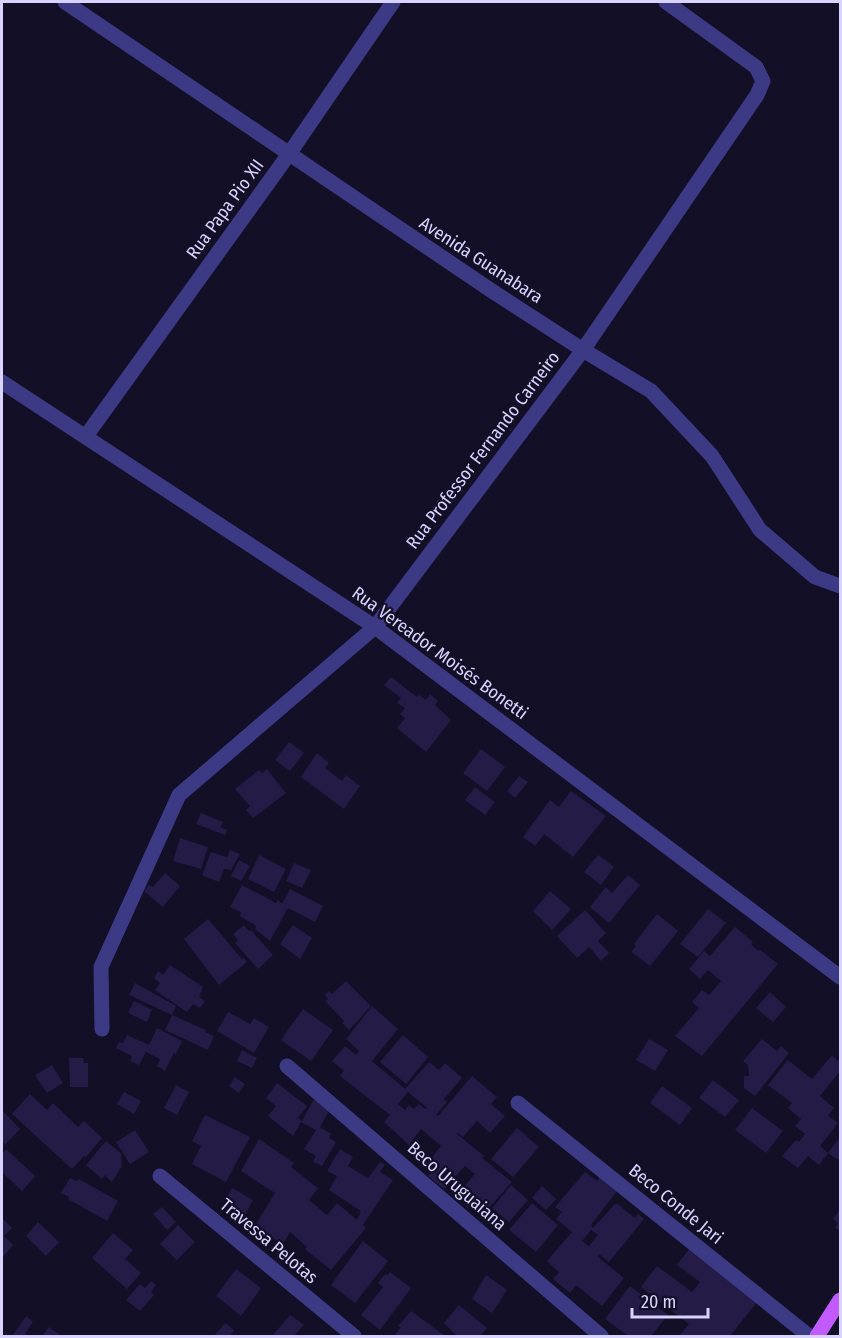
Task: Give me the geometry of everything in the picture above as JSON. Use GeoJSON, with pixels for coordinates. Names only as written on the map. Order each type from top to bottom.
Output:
{"type":"FeatureCollection","features":[{"type":"Feature","properties":{"kind":"main road"},"geometry":{"type":"LineString","coordinates":[[817,1336],[840,1300]]}},
{"type":"Feature","properties":{"kind":"street","name":"Avenida Guanabara"},"geometry":{"type":"LineString","coordinates":[[65,2],[492,291],[651,391],[712,456],[760,530],[815,577],[840,586]]}},
{"type":"Feature","properties":{"kind":"street","name":"Rua Papa Pio XII"},"geometry":{"type":"LineString","coordinates":[[86,436],[289,154],[393,2]]}},
{"type":"Feature","properties":{"kind":"street","name":"Rua Professor Fernando Carneiro"},"geometry":{"type":"LineString","coordinates":[[102,1029],[101,967],[179,795],[375,627],[583,350],[756,95],[763,81],[756,67],[666,2]]}},
{"type":"Feature","properties":{"kind":"street","name":"Rua Vereador Moisés Bonetti"},"geometry":{"type":"LineString","coordinates":[[2,382],[375,627],[840,977]]}},
{"type":"Feature","properties":{"kind":"street","name":"Beco Uruguaiana"},"geometry":{"type":"LineString","coordinates":[[286,1066],[601,1336]]}},
{"type":"Feature","properties":{"kind":"street","name":"Beco Conde Jari"},"geometry":{"type":"LineString","coordinates":[[518,1103],[809,1336]]}},
{"type":"Feature","properties":{"kind":"street","name":"Travessa Pelotas"},"geometry":{"type":"LineString","coordinates":[[160,1176],[354,1336]]}},
{"type":"Feature","properties":{"kind":"building"},"geometry":{"type":"Polygon","coordinates":[[[391,677],[417,697],[419,695],[426,700],[430,694],[438,701],[435,705],[451,720],[426,752],[397,728],[405,718],[400,714],[405,708],[397,703],[401,698],[384,685],[391,677]]]}},
{"type":"Feature","properties":{"kind":"building"},"geometry":{"type":"Polygon","coordinates":[[[289,742],[304,753],[290,771],[275,760],[289,742]]]}},
{"type":"Feature","properties":{"kind":"building"},"geometry":{"type":"Polygon","coordinates":[[[481,749],[505,767],[487,791],[463,773],[481,749]]]}},
{"type":"Feature","properties":{"kind":"building"},"geometry":{"type":"Polygon","coordinates":[[[317,753],[329,763],[325,768],[342,781],[346,775],[360,786],[344,809],[301,777],[317,753]]]}},
{"type":"Feature","properties":{"kind":"building"},"geometry":{"type":"Polygon","coordinates":[[[267,769],[286,793],[253,818],[246,810],[250,806],[235,789],[259,770],[262,773],[267,769]]]}},
{"type":"Feature","properties":{"kind":"building"},"geometry":{"type":"Polygon","coordinates":[[[519,776],[528,782],[515,798],[507,791],[519,776]]]}},
{"type":"Feature","properties":{"kind":"building"},"geometry":{"type":"Polygon","coordinates":[[[475,787],[495,802],[485,815],[465,800],[475,787]]]}},
{"type":"Feature","properties":{"kind":"building"},"geometry":{"type":"Polygon","coordinates":[[[571,791],[606,816],[573,857],[544,834],[535,846],[523,837],[550,800],[559,807],[571,791]]]}},
{"type":"Feature","properties":{"kind":"building"},"geometry":{"type":"Polygon","coordinates":[[[201,813],[223,822],[220,827],[227,830],[225,835],[196,824],[201,813]]]}},
{"type":"Feature","properties":{"kind":"building"},"geometry":{"type":"Polygon","coordinates":[[[180,838],[208,847],[201,869],[173,861],[180,838]]]}},
{"type":"Feature","properties":{"kind":"building"},"geometry":{"type":"Polygon","coordinates":[[[230,850],[240,854],[231,870],[224,869],[219,882],[202,875],[211,852],[227,857],[230,850]]]}},
{"type":"Feature","properties":{"kind":"building"},"geometry":{"type":"Polygon","coordinates":[[[259,855],[286,869],[274,892],[248,879],[259,855]]]}},
{"type":"Feature","properties":{"kind":"building"},"geometry":{"type":"Polygon","coordinates":[[[598,855],[614,867],[601,885],[584,872],[598,855]]]}},
{"type":"Feature","properties":{"kind":"building"},"geometry":{"type":"Polygon","coordinates":[[[239,860],[250,866],[241,881],[231,876],[239,860]]]}},
{"type":"Feature","properties":{"kind":"building"},"geometry":{"type":"Polygon","coordinates":[[[294,863],[311,870],[302,888],[286,881],[294,863]]]}},
{"type":"Feature","properties":{"kind":"building"},"geometry":{"type":"Polygon","coordinates":[[[165,873],[180,886],[163,907],[144,891],[149,885],[153,887],[165,873]]]}},
{"type":"Feature","properties":{"kind":"building"},"geometry":{"type":"Polygon","coordinates":[[[628,875],[640,885],[609,923],[590,907],[606,887],[612,893],[628,875]]]}},
{"type":"Feature","properties":{"kind":"building"},"geometry":{"type":"Polygon","coordinates":[[[242,885],[276,903],[278,900],[282,904],[290,889],[323,906],[315,922],[288,908],[270,941],[255,929],[256,926],[240,916],[241,912],[230,907],[242,885]]]}},
{"type":"Feature","properties":{"kind":"building"},"geometry":{"type":"Polygon","coordinates":[[[550,891],[571,909],[552,930],[533,911],[550,891]]]}},
{"type":"Feature","properties":{"kind":"building"},"geometry":{"type":"Polygon","coordinates":[[[708,909],[726,923],[698,957],[680,944],[708,909]]]}},
{"type":"Feature","properties":{"kind":"building"},"geometry":{"type":"Polygon","coordinates":[[[585,910],[606,933],[598,941],[609,953],[601,961],[589,947],[577,958],[557,936],[585,910]]]}},
{"type":"Feature","properties":{"kind":"building"},"geometry":{"type":"Polygon","coordinates":[[[657,914],[678,931],[650,966],[631,952],[636,946],[634,944],[657,914]]]}},
{"type":"Feature","properties":{"kind":"building"},"geometry":{"type":"Polygon","coordinates":[[[208,919],[247,962],[219,985],[184,939],[208,919]]]}},
{"type":"Feature","properties":{"kind":"building"},"geometry":{"type":"Polygon","coordinates":[[[244,925],[273,955],[258,969],[235,943],[238,940],[233,934],[244,925]]]}},
{"type":"Feature","properties":{"kind":"building"},"geometry":{"type":"Polygon","coordinates":[[[293,925],[312,938],[300,959],[280,944],[293,925]]]}},
{"type":"Feature","properties":{"kind":"building"},"geometry":{"type":"Polygon","coordinates":[[[735,927],[753,942],[751,944],[758,951],[759,949],[778,964],[702,1056],[675,1036],[699,1008],[692,1002],[702,990],[709,995],[721,981],[708,970],[700,979],[689,969],[704,951],[710,956],[735,927]]]}},
{"type":"Feature","properties":{"kind":"building"},"geometry":{"type":"Polygon","coordinates":[[[170,965],[203,987],[199,997],[205,1001],[200,1008],[193,1004],[187,1012],[155,990],[160,983],[154,978],[158,971],[163,975],[170,965]]]}},
{"type":"Feature","properties":{"kind":"building"},"geometry":{"type":"Polygon","coordinates":[[[346,981],[371,1006],[349,1030],[342,1023],[344,1021],[325,1001],[328,999],[325,995],[329,991],[332,994],[346,981]]]}},
{"type":"Feature","properties":{"kind":"building"},"geometry":{"type":"Polygon","coordinates":[[[135,983],[176,1006],[172,1015],[129,995],[135,983]]]}},
{"type":"Feature","properties":{"kind":"building"},"geometry":{"type":"Polygon","coordinates":[[[770,992],[786,1007],[773,1022],[756,1008],[770,992]]]}},
{"type":"Feature","properties":{"kind":"building"},"geometry":{"type":"Polygon","coordinates":[[[134,1001],[152,1010],[147,1022],[128,1013],[134,1001]]]}},
{"type":"Feature","properties":{"kind":"building"},"geometry":{"type":"Polygon","coordinates":[[[372,1006],[398,1029],[372,1061],[405,1089],[429,1062],[439,1070],[445,1063],[462,1078],[444,1099],[447,1102],[436,1115],[438,1116],[472,1076],[497,1097],[491,1104],[505,1116],[490,1133],[477,1121],[463,1137],[457,1134],[512,1182],[487,1210],[462,1189],[475,1174],[465,1166],[444,1189],[428,1176],[435,1168],[428,1162],[441,1146],[421,1129],[409,1145],[384,1122],[390,1115],[340,1076],[344,1071],[332,1061],[345,1046],[356,1055],[359,1051],[346,1039],[372,1006]],[[408,1092],[398,1104],[405,1110],[409,1105],[414,1109],[419,1104],[427,1108],[408,1092]]]}},
{"type":"Feature","properties":{"kind":"building"},"geometry":{"type":"Polygon","coordinates":[[[303,1009],[333,1030],[311,1061],[281,1040],[303,1009]]]}},
{"type":"Feature","properties":{"kind":"building"},"geometry":{"type":"Polygon","coordinates":[[[228,1012],[250,1024],[254,1018],[269,1027],[254,1053],[217,1031],[228,1012]]]}},
{"type":"Feature","properties":{"kind":"building"},"geometry":{"type":"Polygon","coordinates":[[[172,1015],[214,1036],[208,1050],[165,1030],[172,1015]]]}},
{"type":"Feature","properties":{"kind":"building"},"geometry":{"type":"Polygon","coordinates":[[[157,1028],[182,1041],[165,1071],[157,1066],[160,1059],[146,1052],[139,1065],[130,1061],[132,1056],[116,1048],[119,1042],[123,1043],[127,1035],[149,1045],[157,1028]]]}},
{"type":"Feature","properties":{"kind":"building"},"geometry":{"type":"Polygon","coordinates":[[[403,1035],[428,1057],[406,1084],[380,1062],[403,1035]]]}},
{"type":"Feature","properties":{"kind":"building"},"geometry":{"type":"Polygon","coordinates":[[[649,1039],[668,1050],[655,1071],[636,1060],[649,1039]]]}},
{"type":"Feature","properties":{"kind":"building"},"geometry":{"type":"Polygon","coordinates":[[[762,1039],[777,1051],[781,1046],[789,1053],[755,1096],[744,1088],[744,1076],[749,1076],[748,1065],[743,1061],[762,1039]]]}},
{"type":"Feature","properties":{"kind":"building"},"geometry":{"type":"Polygon","coordinates":[[[242,1050],[257,1058],[252,1068],[237,1061],[242,1050]]]}},
{"type":"Feature","properties":{"kind":"building"},"geometry":{"type":"Polygon","coordinates":[[[832,1055],[840,1063],[840,1071],[820,1096],[834,1108],[828,1116],[838,1123],[820,1146],[828,1153],[819,1165],[808,1156],[798,1168],[782,1156],[796,1140],[799,1142],[805,1134],[795,1126],[801,1119],[788,1108],[792,1103],[768,1085],[788,1060],[812,1079],[832,1055]]]}},
{"type":"Feature","properties":{"kind":"building"},"geometry":{"type":"Polygon","coordinates":[[[69,1058],[83,1058],[84,1063],[88,1063],[88,1087],[70,1087],[69,1058]]]}},
{"type":"Feature","properties":{"kind":"building"},"geometry":{"type":"Polygon","coordinates":[[[52,1065],[63,1083],[47,1093],[35,1075],[52,1065]]]}},
{"type":"Feature","properties":{"kind":"building"},"geometry":{"type":"Polygon","coordinates":[[[235,1077],[245,1084],[239,1093],[229,1086],[235,1077]]]}},
{"type":"Feature","properties":{"kind":"building"},"geometry":{"type":"Polygon","coordinates":[[[713,1080],[739,1100],[725,1117],[699,1098],[713,1080]]]}},
{"type":"Feature","properties":{"kind":"building"},"geometry":{"type":"Polygon","coordinates":[[[277,1083],[307,1106],[298,1118],[302,1121],[314,1099],[329,1111],[320,1127],[331,1134],[329,1138],[336,1142],[322,1166],[313,1162],[316,1156],[304,1149],[316,1130],[301,1122],[293,1136],[268,1116],[276,1106],[266,1098],[277,1083]]]}},
{"type":"Feature","properties":{"kind":"building"},"geometry":{"type":"Polygon","coordinates":[[[176,1085],[189,1092],[177,1115],[164,1108],[176,1085]]]}},
{"type":"Feature","properties":{"kind":"building"},"geometry":{"type":"Polygon","coordinates":[[[662,1086],[692,1108],[680,1125],[650,1103],[662,1086]]]}},
{"type":"Feature","properties":{"kind":"building"},"geometry":{"type":"Polygon","coordinates":[[[124,1092],[141,1101],[134,1114],[117,1104],[124,1092]]]}},
{"type":"Feature","properties":{"kind":"building"},"geometry":{"type":"Polygon","coordinates":[[[30,1094],[47,1110],[53,1103],[78,1127],[84,1121],[102,1138],[72,1169],[12,1114],[30,1094]]]}},
{"type":"Feature","properties":{"kind":"building"},"geometry":{"type":"Polygon","coordinates":[[[752,1108],[783,1131],[766,1153],[735,1130],[752,1108]]]}},
{"type":"Feature","properties":{"kind":"building"},"geometry":{"type":"Polygon","coordinates":[[[2,1110],[20,1129],[5,1145],[2,1143],[2,1110]]]}},
{"type":"Feature","properties":{"kind":"building"},"geometry":{"type":"Polygon","coordinates":[[[205,1115],[250,1137],[226,1182],[192,1164],[201,1146],[192,1141],[205,1115]]]}},
{"type":"Feature","properties":{"kind":"building"},"geometry":{"type":"Polygon","coordinates":[[[517,1128],[539,1147],[513,1177],[491,1159],[517,1128]]]}},
{"type":"Feature","properties":{"kind":"building"},"geometry":{"type":"Polygon","coordinates":[[[135,1130],[149,1152],[130,1164],[116,1142],[135,1130]]]}},
{"type":"Feature","properties":{"kind":"building"},"geometry":{"type":"Polygon","coordinates":[[[840,1137],[838,1160],[828,1153],[840,1137]]]}},
{"type":"Feature","properties":{"kind":"building"},"geometry":{"type":"Polygon","coordinates":[[[259,1139],[294,1163],[291,1167],[318,1188],[309,1200],[327,1215],[337,1203],[357,1220],[361,1211],[329,1190],[337,1176],[327,1171],[340,1149],[353,1157],[348,1166],[368,1178],[380,1162],[385,1165],[380,1172],[393,1180],[363,1225],[366,1228],[331,1270],[305,1249],[307,1247],[290,1232],[283,1244],[254,1227],[275,1193],[241,1171],[259,1139]]]}},
{"type":"Feature","properties":{"kind":"building"},"geometry":{"type":"Polygon","coordinates":[[[106,1141],[121,1153],[122,1166],[112,1182],[105,1175],[102,1179],[86,1165],[106,1141]]]}},
{"type":"Feature","properties":{"kind":"building"},"geometry":{"type":"Polygon","coordinates":[[[6,1149],[35,1176],[22,1191],[2,1172],[2,1154],[6,1149]]]}},
{"type":"Feature","properties":{"kind":"building"},"geometry":{"type":"Polygon","coordinates":[[[585,1172],[597,1181],[600,1177],[617,1191],[591,1225],[593,1228],[616,1203],[635,1218],[638,1214],[644,1219],[609,1262],[599,1254],[598,1257],[624,1278],[602,1306],[576,1285],[570,1293],[553,1279],[559,1272],[547,1261],[572,1232],[556,1219],[562,1212],[555,1207],[585,1172]],[[591,1230],[582,1241],[589,1246],[598,1235],[591,1230]]]}},
{"type":"Feature","properties":{"kind":"building"},"geometry":{"type":"Polygon","coordinates":[[[70,1178],[77,1181],[79,1179],[118,1201],[107,1221],[61,1193],[70,1178]]]}},
{"type":"Feature","properties":{"kind":"building"},"geometry":{"type":"Polygon","coordinates":[[[511,1185],[528,1200],[509,1222],[492,1208],[511,1185]]]}},
{"type":"Feature","properties":{"kind":"building"},"geometry":{"type":"Polygon","coordinates":[[[542,1186],[556,1199],[546,1210],[532,1198],[542,1186]]]}},
{"type":"Feature","properties":{"kind":"building"},"geometry":{"type":"Polygon","coordinates":[[[232,1188],[253,1200],[241,1223],[221,1208],[232,1188]]]}},
{"type":"Feature","properties":{"kind":"building"},"geometry":{"type":"Polygon","coordinates":[[[532,1203],[558,1225],[536,1252],[509,1230],[532,1203]]]}},
{"type":"Feature","properties":{"kind":"building"},"geometry":{"type":"Polygon","coordinates":[[[162,1207],[176,1222],[167,1230],[153,1214],[162,1207]]]}},
{"type":"Feature","properties":{"kind":"building"},"geometry":{"type":"Polygon","coordinates":[[[840,1209],[840,1231],[835,1228],[838,1223],[833,1219],[840,1209]]]}},
{"type":"Feature","properties":{"kind":"building"},"geometry":{"type":"Polygon","coordinates":[[[3,1219],[12,1228],[4,1236],[13,1245],[3,1257],[2,1221],[3,1219]]]}},
{"type":"Feature","properties":{"kind":"building"},"geometry":{"type":"Polygon","coordinates":[[[38,1222],[59,1242],[46,1256],[26,1236],[38,1222]]]}},
{"type":"Feature","properties":{"kind":"building"},"geometry":{"type":"Polygon","coordinates":[[[178,1225],[195,1242],[177,1260],[160,1244],[178,1225]]]}},
{"type":"Feature","properties":{"kind":"building"},"geometry":{"type":"Polygon","coordinates":[[[113,1233],[133,1250],[125,1259],[141,1273],[127,1289],[92,1258],[113,1233]]]}},
{"type":"Feature","properties":{"kind":"building"},"geometry":{"type":"Polygon","coordinates":[[[363,1241],[388,1261],[355,1303],[331,1285],[363,1241]]]}},
{"type":"Feature","properties":{"kind":"building"},"geometry":{"type":"Polygon","coordinates":[[[690,1248],[757,1302],[730,1336],[679,1336],[689,1324],[641,1287],[657,1266],[692,1292],[700,1282],[677,1265],[690,1248]]]}},
{"type":"Feature","properties":{"kind":"building"},"geometry":{"type":"Polygon","coordinates":[[[236,1269],[261,1288],[241,1316],[216,1296],[236,1269]]]}},
{"type":"Feature","properties":{"kind":"building"},"geometry":{"type":"Polygon","coordinates":[[[390,1272],[411,1288],[380,1330],[361,1315],[383,1287],[378,1283],[385,1274],[388,1275],[390,1272]]]}},
{"type":"Feature","properties":{"kind":"building"},"geometry":{"type":"Polygon","coordinates":[[[486,1275],[507,1290],[492,1313],[472,1299],[486,1275]]]}},
{"type":"Feature","properties":{"kind":"building"},"geometry":{"type":"Polygon","coordinates":[[[151,1281],[156,1285],[151,1292],[154,1295],[140,1311],[126,1300],[140,1284],[145,1288],[151,1281]]]}},
{"type":"Feature","properties":{"kind":"building"},"geometry":{"type":"Polygon","coordinates":[[[630,1286],[668,1315],[651,1336],[628,1336],[605,1319],[630,1286]]]}},
{"type":"Feature","properties":{"kind":"building"},"geometry":{"type":"Polygon","coordinates":[[[459,1305],[487,1328],[480,1336],[457,1336],[444,1323],[459,1305]]]}},
{"type":"Feature","properties":{"kind":"building"},"geometry":{"type":"Polygon","coordinates":[[[411,1311],[445,1336],[394,1336],[401,1327],[398,1326],[411,1311]]]}},
{"type":"Feature","properties":{"kind":"building"},"geometry":{"type":"Polygon","coordinates":[[[290,1315],[304,1325],[294,1336],[272,1336],[290,1315]]]}},
{"type":"Feature","properties":{"kind":"building"},"geometry":{"type":"Polygon","coordinates":[[[26,1316],[33,1322],[25,1334],[29,1336],[12,1336],[26,1316]]]}},
{"type":"Feature","properties":{"kind":"building"},"geometry":{"type":"Polygon","coordinates":[[[225,1323],[234,1330],[230,1336],[214,1336],[225,1323]]]}},
{"type":"Feature","properties":{"kind":"building"},"geometry":{"type":"Polygon","coordinates":[[[49,1327],[62,1336],[42,1336],[49,1327]]]}}]}
